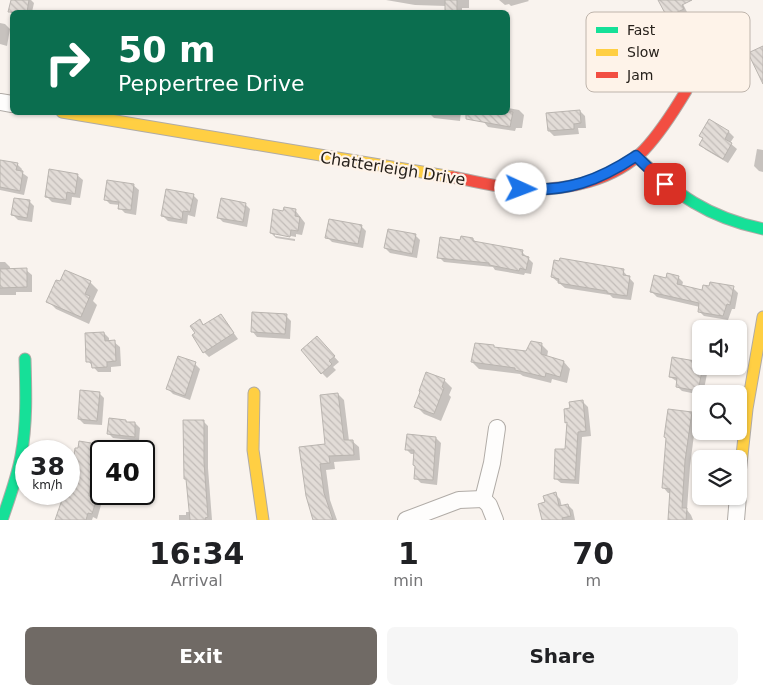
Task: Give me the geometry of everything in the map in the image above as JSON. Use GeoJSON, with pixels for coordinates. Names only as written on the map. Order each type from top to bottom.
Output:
{"type":"FeatureCollection","features":[{"type":"Feature","properties":{"kind":"street","name":"Chatterleigh Drive"},"geometry":{"type":"LineString","coordinates":[[80,115],[521,189],[540,190],[579,185],[598,178],[641,153],[665,123],[685,92]]}},
{"type":"Feature","properties":{"kind":"street"},"geometry":{"type":"LineString","coordinates":[[636,156],[665,184],[693,203],[733,222],[763,230]]}},
{"type":"Feature","properties":{"kind":"street"},"geometry":{"type":"LineString","coordinates":[[743,450],[747,409],[763,316]]}},
{"type":"Feature","properties":{"kind":"street"},"geometry":{"type":"LineString","coordinates":[[2,520],[17,475],[21,454],[26,403],[25,359]]}},
{"type":"Feature","properties":{"kind":"street"},"geometry":{"type":"LineString","coordinates":[[254,393],[253,450],[263,520]]}},
{"type":"Feature","properties":{"kind":"street"},"geometry":{"type":"LineString","coordinates":[[483,499],[492,463],[496,428]]}},
{"type":"Feature","properties":{"kind":"street"},"geometry":{"type":"LineString","coordinates":[[406,520],[459,500],[483,499],[489,505],[494,520]]}},
{"type":"Feature","properties":{"kind":"street"},"geometry":{"type":"LineString","coordinates":[[736,520],[737,505]]}},
{"type":"Feature","properties":{"kind":"building"},"geometry":{"type":"Polygon","coordinates":[[[11,0],[29,0],[27,10],[10,10],[8,12],[11,0]]]}},
{"type":"Feature","properties":{"kind":"building"},"geometry":{"type":"Polygon","coordinates":[[[445,0],[457,0],[457,10],[445,10],[445,0]]]}},
{"type":"Feature","properties":{"kind":"building"},"geometry":{"type":"Polygon","coordinates":[[[658,0],[692,0],[682,5],[684,9],[678,12],[664,12],[658,0]]]}},
{"type":"Feature","properties":{"kind":"building"},"geometry":{"type":"Polygon","coordinates":[[[763,46],[763,84],[750,57],[750,52],[763,46]]]}},
{"type":"Feature","properties":{"kind":"building"},"geometry":{"type":"Polygon","coordinates":[[[580,110],[581,123],[574,124],[574,129],[548,131],[546,113],[580,110]]]}},
{"type":"Feature","properties":{"kind":"building"},"geometry":{"type":"Polygon","coordinates":[[[510,112],[513,112],[510,127],[466,119],[466,115],[510,115],[510,112]]]}},
{"type":"Feature","properties":{"kind":"building"},"geometry":{"type":"Polygon","coordinates":[[[709,119],[729,131],[725,139],[732,143],[723,159],[699,145],[703,138],[699,136],[709,119]]]}},
{"type":"Feature","properties":{"kind":"building"},"geometry":{"type":"Polygon","coordinates":[[[0,160],[18,163],[16,170],[23,171],[20,191],[0,187],[0,160]]]}},
{"type":"Feature","properties":{"kind":"building"},"geometry":{"type":"Polygon","coordinates":[[[49,169],[78,174],[75,194],[67,192],[66,200],[45,197],[49,169]]]}},
{"type":"Feature","properties":{"kind":"building"},"geometry":{"type":"Polygon","coordinates":[[[107,180],[134,184],[131,210],[118,209],[119,202],[104,200],[107,180]]]}},
{"type":"Feature","properties":{"kind":"building"},"geometry":{"type":"Polygon","coordinates":[[[166,189],[194,194],[190,212],[183,211],[182,220],[161,216],[166,189]]]}},
{"type":"Feature","properties":{"kind":"building"},"geometry":{"type":"Polygon","coordinates":[[[14,198],[30,200],[27,218],[11,215],[14,198]]]}},
{"type":"Feature","properties":{"kind":"building"},"geometry":{"type":"Polygon","coordinates":[[[221,198],[246,203],[243,222],[217,218],[221,198]]]}},
{"type":"Feature","properties":{"kind":"building"},"geometry":{"type":"Polygon","coordinates":[[[284,207],[296,209],[295,216],[300,217],[298,231],[291,230],[290,237],[270,233],[273,209],[283,211],[284,207]]]}},
{"type":"Feature","properties":{"kind":"building"},"geometry":{"type":"Polygon","coordinates":[[[329,219],[362,225],[358,244],[325,238],[329,219]]]}},
{"type":"Feature","properties":{"kind":"building"},"geometry":{"type":"Polygon","coordinates":[[[388,229],[416,234],[412,254],[384,248],[388,229]]]}},
{"type":"Feature","properties":{"kind":"building"},"geometry":{"type":"Polygon","coordinates":[[[461,236],[473,238],[473,241],[523,250],[522,255],[529,257],[526,270],[520,268],[519,271],[489,265],[489,263],[437,258],[440,237],[460,240],[461,236]]]}},
{"type":"Feature","properties":{"kind":"building"},"geometry":{"type":"Polygon","coordinates":[[[560,258],[624,269],[623,275],[630,276],[627,296],[558,283],[559,279],[551,277],[554,260],[559,261],[560,258]]]}},
{"type":"Feature","properties":{"kind":"building"},"geometry":{"type":"Polygon","coordinates":[[[27,268],[27,287],[0,288],[0,269],[27,268]]]}},
{"type":"Feature","properties":{"kind":"building"},"geometry":{"type":"Polygon","coordinates":[[[65,270],[91,281],[85,294],[90,296],[81,317],[46,302],[56,280],[60,281],[65,270]]]}},
{"type":"Feature","properties":{"kind":"building"},"geometry":{"type":"Polygon","coordinates":[[[667,273],[679,276],[677,284],[702,290],[703,285],[709,286],[710,282],[734,286],[730,305],[727,304],[723,316],[716,315],[698,312],[699,303],[650,292],[654,275],[666,278],[667,273]]]}},
{"type":"Feature","properties":{"kind":"building"},"geometry":{"type":"Polygon","coordinates":[[[252,312],[287,314],[285,334],[251,332],[252,312]]]}},
{"type":"Feature","properties":{"kind":"building"},"geometry":{"type":"Polygon","coordinates":[[[221,314],[234,333],[203,353],[192,335],[195,333],[190,326],[200,319],[203,325],[221,314]]]}},
{"type":"Feature","properties":{"kind":"building"},"geometry":{"type":"Polygon","coordinates":[[[104,332],[105,341],[115,340],[116,361],[107,362],[107,367],[92,368],[91,362],[86,362],[85,333],[104,332]]]}},
{"type":"Feature","properties":{"kind":"building"},"geometry":{"type":"Polygon","coordinates":[[[317,336],[335,356],[329,361],[332,364],[321,374],[301,350],[317,336]]]}},
{"type":"Feature","properties":{"kind":"building"},"geometry":{"type":"Polygon","coordinates":[[[531,341],[542,343],[541,354],[564,361],[560,377],[546,373],[545,377],[515,370],[515,368],[471,362],[475,343],[526,351],[531,341]]]}},
{"type":"Feature","properties":{"kind":"building"},"geometry":{"type":"Polygon","coordinates":[[[178,356],[196,362],[185,396],[166,389],[178,356]]]}},
{"type":"Feature","properties":{"kind":"building"},"geometry":{"type":"Polygon","coordinates":[[[672,357],[692,360],[692,375],[701,375],[699,385],[692,385],[692,390],[676,387],[677,378],[669,377],[672,357]]]}},
{"type":"Feature","properties":{"kind":"building"},"geometry":{"type":"Polygon","coordinates":[[[426,372],[445,379],[442,387],[444,388],[434,414],[414,407],[426,372]]]}},
{"type":"Feature","properties":{"kind":"building"},"geometry":{"type":"Polygon","coordinates":[[[80,390],[100,392],[97,421],[78,419],[80,390]]]}},
{"type":"Feature","properties":{"kind":"building"},"geometry":{"type":"Polygon","coordinates":[[[338,393],[344,440],[353,440],[354,455],[329,456],[330,463],[320,464],[324,493],[333,520],[313,520],[306,496],[299,447],[325,444],[320,395],[338,393]]]}},
{"type":"Feature","properties":{"kind":"building"},"geometry":{"type":"Polygon","coordinates":[[[583,400],[586,431],[578,432],[575,480],[554,479],[555,449],[565,449],[567,422],[565,423],[564,409],[570,408],[569,402],[583,400]]]}},
{"type":"Feature","properties":{"kind":"building"},"geometry":{"type":"Polygon","coordinates":[[[668,409],[692,412],[685,461],[682,508],[687,508],[686,520],[668,520],[670,489],[662,488],[666,438],[664,437],[668,409]]]}},
{"type":"Feature","properties":{"kind":"building"},"geometry":{"type":"Polygon","coordinates":[[[109,418],[135,422],[135,437],[107,434],[109,418]]]}},
{"type":"Feature","properties":{"kind":"building"},"geometry":{"type":"Polygon","coordinates":[[[183,420],[204,420],[204,462],[208,517],[205,518],[206,520],[190,520],[186,479],[184,479],[183,420]]]}},
{"type":"Feature","properties":{"kind":"building"},"geometry":{"type":"Polygon","coordinates":[[[407,434],[436,437],[433,480],[414,479],[414,450],[405,450],[407,434]]]}},
{"type":"Feature","properties":{"kind":"building"},"geometry":{"type":"Polygon","coordinates":[[[80,441],[90,443],[89,496],[90,505],[95,505],[92,514],[88,513],[86,520],[55,520],[60,505],[80,505],[80,441]]]}},
{"type":"Feature","properties":{"kind":"building"},"geometry":{"type":"Polygon","coordinates":[[[556,492],[559,506],[568,504],[571,516],[562,518],[563,520],[542,520],[538,504],[545,502],[543,496],[556,492]]]}},
{"type":"Feature","properties":{"kind":"traffic: fast"},"geometry":{"type":"LineString","coordinates":[[636,156],[665,182],[694,203],[725,218],[763,229]]}},
{"type":"Feature","properties":{"kind":"traffic: fast"},"geometry":{"type":"LineString","coordinates":[[2,520],[13,488],[23,444],[26,408],[25,359]]}},
{"type":"Feature","properties":{"kind":"traffic: slow"},"geometry":{"type":"LineString","coordinates":[[80,115],[452,177]]}},
{"type":"Feature","properties":{"kind":"traffic: slow"},"geometry":{"type":"LineString","coordinates":[[743,450],[747,409],[763,317]]}},
{"type":"Feature","properties":{"kind":"traffic: slow"},"geometry":{"type":"LineString","coordinates":[[254,393],[253,450],[263,520]]}},
{"type":"Feature","properties":{"kind":"traffic: jam"},"geometry":{"type":"LineString","coordinates":[[452,177],[524,189],[556,188],[588,182],[618,169],[632,161],[644,150],[672,114],[685,92]]}},
{"type":"Feature","properties":{"kind":"route"},"geometry":{"type":"LineString","coordinates":[[521,189],[540,190],[579,185],[598,178],[636,156],[665,184]]}}]}
